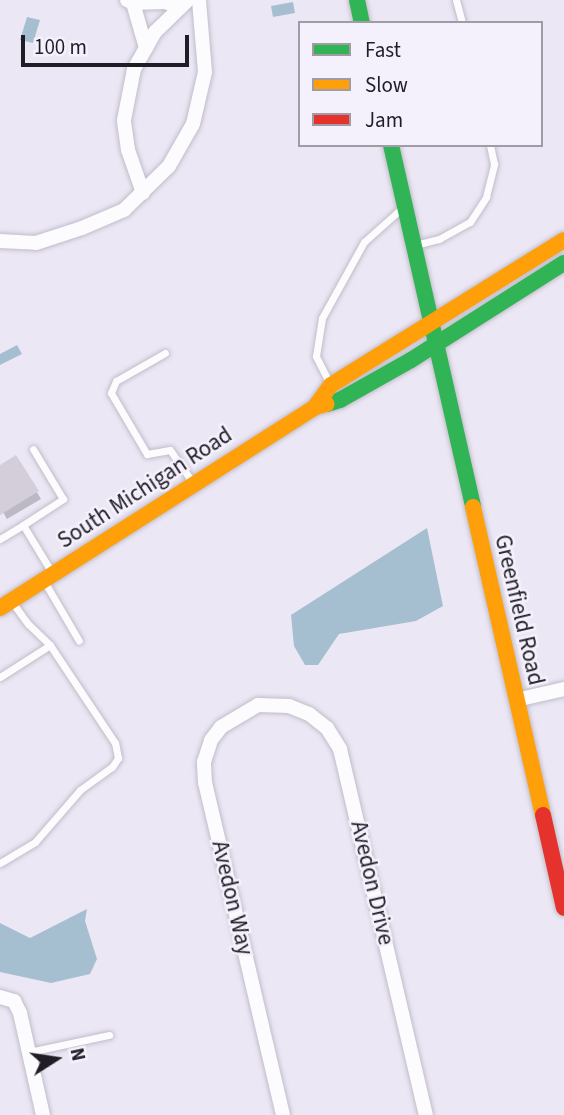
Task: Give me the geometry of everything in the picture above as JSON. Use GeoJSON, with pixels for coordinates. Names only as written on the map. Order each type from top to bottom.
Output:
{"type":"FeatureCollection","features":[{"type":"Feature","properties":{"kind":"main road"},"geometry":{"type":"LineString","coordinates":[[357,0],[362,21]]}},
{"type":"Feature","properties":{"kind":"main road","name":"Greenfield Road"},"geometry":{"type":"LineString","coordinates":[[391,147],[564,908]]}},
{"type":"Feature","properties":{"kind":"main road","name":"South Michigan Road"},"geometry":{"type":"LineString","coordinates":[[316,407],[331,385],[564,240]]}},
{"type":"Feature","properties":{"kind":"main road","name":"South Michigan Road"},"geometry":{"type":"LineString","coordinates":[[6,605],[193,483],[316,407],[340,400],[436,345],[564,263]]}},
{"type":"Feature","properties":{"kind":"street"},"geometry":{"type":"LineString","coordinates":[[0,241],[36,243],[82,228],[124,210],[169,166],[193,124],[205,72],[199,0]]}},
{"type":"Feature","properties":{"kind":"street"},"geometry":{"type":"LineString","coordinates":[[146,48],[130,2],[184,3]]}},
{"type":"Feature","properties":{"kind":"street"},"geometry":{"type":"LineString","coordinates":[[143,192],[128,150],[124,120],[134,69],[155,32],[184,3]]}},
{"type":"Feature","properties":{"kind":"street"},"geometry":{"type":"LineString","coordinates":[[516,700],[564,689]]}},
{"type":"Feature","properties":{"kind":"street","name":"Avedon Way"},"geometry":{"type":"LineString","coordinates":[[258,705],[221,727],[211,740],[204,762],[205,783],[284,1115]]}},
{"type":"Feature","properties":{"kind":"street","name":"Avedon Drive"},"geometry":{"type":"LineString","coordinates":[[258,705],[289,706],[309,714],[327,728],[340,749],[426,1115]]}},
{"type":"Feature","properties":{"kind":"street"},"geometry":{"type":"LineString","coordinates":[[7,999],[20,1013],[43,1115]]}},
{"type":"Feature","properties":{"kind":"lane"},"geometry":{"type":"LineString","coordinates":[[457,0],[462,21]]}},
{"type":"Feature","properties":{"kind":"lane"},"geometry":{"type":"LineString","coordinates":[[414,245],[439,239],[470,222],[486,197],[494,164],[490,147]]}},
{"type":"Feature","properties":{"kind":"lane"},"geometry":{"type":"LineString","coordinates":[[331,385],[316,356],[322,318],[364,242],[405,205]]}},
{"type":"Feature","properties":{"kind":"lane"},"geometry":{"type":"LineString","coordinates":[[165,353],[116,382],[111,393],[147,454],[170,450],[193,483]]}},
{"type":"Feature","properties":{"kind":"lane"},"geometry":{"type":"LineString","coordinates":[[0,539],[62,499],[33,449]]}},
{"type":"Feature","properties":{"kind":"lane"},"geometry":{"type":"LineString","coordinates":[[23,524],[79,641]]}},
{"type":"Feature","properties":{"kind":"lane"},"geometry":{"type":"LineString","coordinates":[[0,863],[35,842],[80,790],[112,767],[118,758],[116,743],[50,645],[6,605]]}},
{"type":"Feature","properties":{"kind":"lane"},"geometry":{"type":"LineString","coordinates":[[0,677],[50,645]]}},
{"type":"Feature","properties":{"kind":"lane"},"geometry":{"type":"LineString","coordinates":[[29,1052],[109,1035]]}},
{"type":"Feature","properties":{"kind":"water"},"geometry":{"type":"Polygon","coordinates":[[[293,2],[295,13],[273,17],[271,6],[293,2]]]}},
{"type":"Feature","properties":{"kind":"water"},"geometry":{"type":"Polygon","coordinates":[[[27,17],[40,20],[33,43],[20,40],[27,17]]]}},
{"type":"Feature","properties":{"kind":"water"},"geometry":{"type":"Polygon","coordinates":[[[17,345],[22,354],[0,365],[0,354],[17,345]]]}},
{"type":"Feature","properties":{"kind":"water"},"geometry":{"type":"Polygon","coordinates":[[[427,528],[443,606],[416,621],[339,634],[318,665],[305,665],[294,646],[291,615],[427,528]]]}},
{"type":"Feature","properties":{"kind":"water"},"geometry":{"type":"Polygon","coordinates":[[[87,909],[85,921],[97,959],[90,974],[51,983],[0,972],[0,923],[30,938],[87,909]]]}},
{"type":"Feature","properties":{"kind":"building"},"geometry":{"type":"Polygon","coordinates":[[[16,455],[39,491],[0,515],[0,465],[16,455]]]}},
{"type":"Feature","properties":{"kind":"traffic: fast"},"geometry":{"type":"LineString","coordinates":[[357,0],[362,21]]}},
{"type":"Feature","properties":{"kind":"traffic: fast"},"geometry":{"type":"LineString","coordinates":[[391,147],[473,507]]}},
{"type":"Feature","properties":{"kind":"traffic: fast"},"geometry":{"type":"LineString","coordinates":[[327,404],[340,400],[411,360],[564,263]]}},
{"type":"Feature","properties":{"kind":"traffic: slow"},"geometry":{"type":"LineString","coordinates":[[315,407],[331,385],[564,240]]}},
{"type":"Feature","properties":{"kind":"traffic: slow"},"geometry":{"type":"LineString","coordinates":[[0,608],[315,407],[327,404]]}},
{"type":"Feature","properties":{"kind":"traffic: slow"},"geometry":{"type":"LineString","coordinates":[[473,507],[543,815]]}},
{"type":"Feature","properties":{"kind":"traffic: jam"},"geometry":{"type":"LineString","coordinates":[[543,815],[564,908]]}}]}
